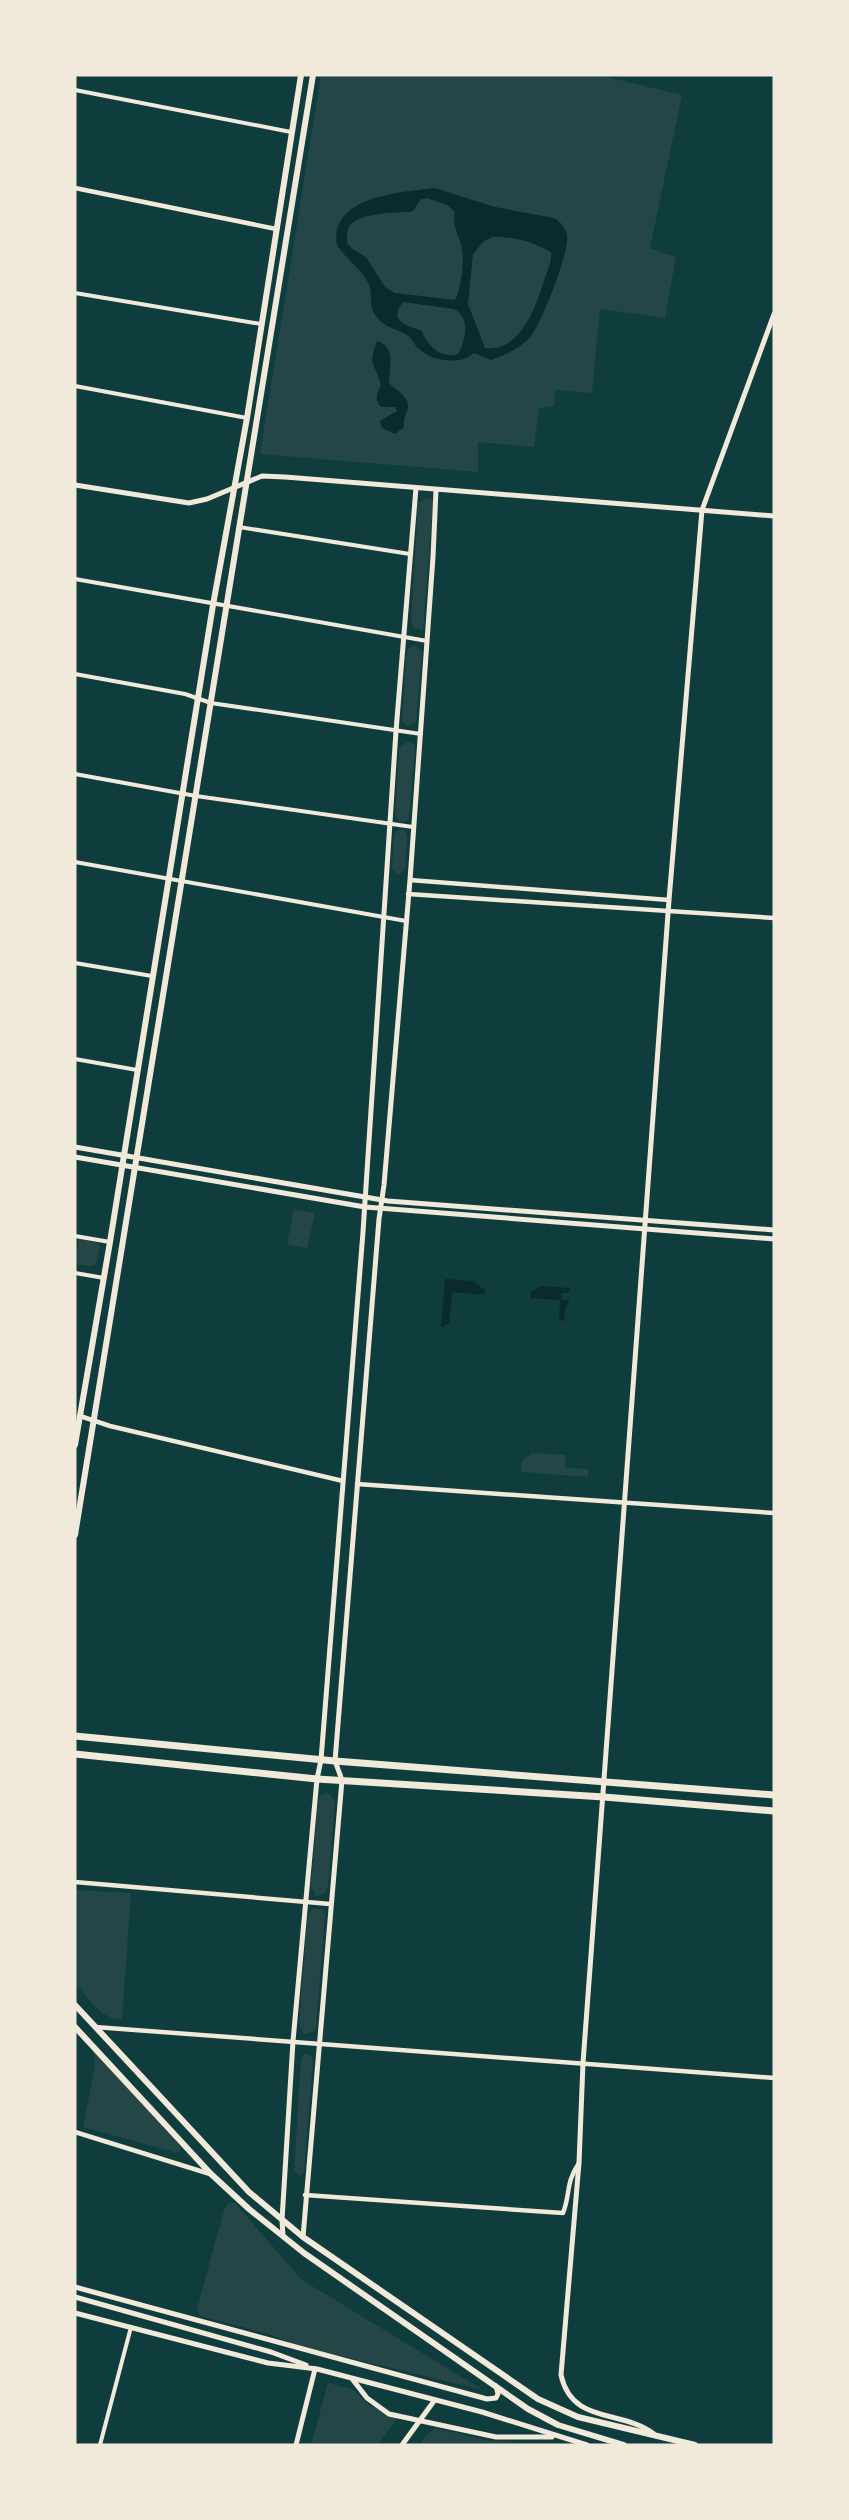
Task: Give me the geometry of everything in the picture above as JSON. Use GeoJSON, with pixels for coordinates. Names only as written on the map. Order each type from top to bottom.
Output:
{"type":"FeatureCollection","features":[{"type":"Feature","properties":{"kind":"highway"},"geometry":{"type":"LineString","coordinates":[[75,1736],[321,1760],[605,1780],[774,1795]]}},
{"type":"Feature","properties":{"kind":"highway"},"geometry":{"type":"LineString","coordinates":[[75,1754],[317,1779],[604,1797],[774,1811]]}},
{"type":"Feature","properties":{"kind":"main road"},"geometry":{"type":"LineString","coordinates":[[75,1445],[213,605],[247,418],[300,75]]}},
{"type":"Feature","properties":{"kind":"main road"},"geometry":{"type":"LineString","coordinates":[[75,1535],[313,75]]}},
{"type":"Feature","properties":{"kind":"main road"},"geometry":{"type":"LineString","coordinates":[[656,2435],[645,2427],[578,2406],[563,2385],[561,2375],[579,2163],[583,2063],[644,1229],[702,510],[774,314]]}},
{"type":"Feature","properties":{"kind":"main road"},"geometry":{"type":"LineString","coordinates":[[75,484],[189,502],[207,500],[262,476],[774,516]]}},
{"type":"Feature","properties":{"kind":"main road"},"geometry":{"type":"LineString","coordinates":[[283,2236],[282,2220],[293,2041],[317,1779],[321,1760],[365,1207],[396,731],[416,488]]}},
{"type":"Feature","properties":{"kind":"main road"},"geometry":{"type":"LineString","coordinates":[[303,2237],[342,1780],[335,1761],[380,1209],[410,880],[436,490]]}},
{"type":"Feature","properties":{"kind":"main road"},"geometry":{"type":"LineString","coordinates":[[75,1147],[365,1197],[774,1230]]}},
{"type":"Feature","properties":{"kind":"main road"},"geometry":{"type":"LineString","coordinates":[[75,1157],[380,1209],[392,1208],[774,1239]]}},
{"type":"Feature","properties":{"kind":"main road"},"geometry":{"type":"LineString","coordinates":[[75,2005],[249,2192],[303,2237],[538,2399],[579,2416],[695,2445]]}},
{"type":"Feature","properties":{"kind":"main road"},"geometry":{"type":"LineString","coordinates":[[75,2027],[211,2174],[304,2253],[528,2409],[558,2425],[624,2445]]}},
{"type":"Feature","properties":{"kind":"main road"},"geometry":{"type":"LineString","coordinates":[[75,2287],[487,2399],[496,2398],[498,2394],[496,2386]]}},
{"type":"Feature","properties":{"kind":"main road"},"geometry":{"type":"LineString","coordinates":[[75,2297],[271,2352],[317,2369],[483,2412],[587,2445]]}},
{"type":"Feature","properties":{"kind":"main road"},"geometry":{"type":"LineString","coordinates":[[75,2313],[268,2363],[317,2369]]}},
{"type":"Feature","properties":{"kind":"main road"},"geometry":{"type":"LineString","coordinates":[[296,2445],[317,2369]]}},
{"type":"Feature","properties":{"kind":"main road"},"geometry":{"type":"LineString","coordinates":[[352,2378],[368,2398],[389,2415],[496,2437],[557,2437]]}},
{"type":"Feature","properties":{"kind":"main road"},"geometry":{"type":"LineString","coordinates":[[402,2445],[434,2401]]}},
{"type":"Feature","properties":{"kind":"street"},"geometry":{"type":"LineString","coordinates":[[75,90],[291,132]]}},
{"type":"Feature","properties":{"kind":"street"},"geometry":{"type":"LineString","coordinates":[[75,188],[276,229]]}},
{"type":"Feature","properties":{"kind":"street"},"geometry":{"type":"LineString","coordinates":[[75,292],[261,324]]}},
{"type":"Feature","properties":{"kind":"street"},"geometry":{"type":"LineString","coordinates":[[75,386],[247,418]]}},
{"type":"Feature","properties":{"kind":"street"},"geometry":{"type":"LineString","coordinates":[[239,527],[410,554]]}},
{"type":"Feature","properties":{"kind":"street"},"geometry":{"type":"LineString","coordinates":[[75,579],[427,641]]}},
{"type":"Feature","properties":{"kind":"street"},"geometry":{"type":"LineString","coordinates":[[75,674],[185,694],[211,703],[421,734]]}},
{"type":"Feature","properties":{"kind":"street"},"geometry":{"type":"LineString","coordinates":[[75,774],[196,796],[412,827]]}},
{"type":"Feature","properties":{"kind":"street"},"geometry":{"type":"LineString","coordinates":[[75,862],[406,921]]}},
{"type":"Feature","properties":{"kind":"street"},"geometry":{"type":"LineString","coordinates":[[410,880],[669,900]]}},
{"type":"Feature","properties":{"kind":"street"},"geometry":{"type":"LineString","coordinates":[[408,894],[774,918]]}},
{"type":"Feature","properties":{"kind":"street"},"geometry":{"type":"LineString","coordinates":[[75,963],[152,976]]}},
{"type":"Feature","properties":{"kind":"street"},"geometry":{"type":"LineString","coordinates":[[75,1059],[137,1070]]}},
{"type":"Feature","properties":{"kind":"street"},"geometry":{"type":"LineString","coordinates":[[75,1236],[110,1242]]}},
{"type":"Feature","properties":{"kind":"street"},"geometry":{"type":"LineString","coordinates":[[75,1273],[104,1278]]}},
{"type":"Feature","properties":{"kind":"street"},"geometry":{"type":"LineString","coordinates":[[78,1416],[110,1426],[343,1481]]}},
{"type":"Feature","properties":{"kind":"street"},"geometry":{"type":"LineString","coordinates":[[357,1484],[774,1513]]}},
{"type":"Feature","properties":{"kind":"street"},"geometry":{"type":"LineString","coordinates":[[75,1882],[330,1904]]}},
{"type":"Feature","properties":{"kind":"street"},"geometry":{"type":"LineString","coordinates":[[95,2027],[774,2078]]}},
{"type":"Feature","properties":{"kind":"street"},"geometry":{"type":"LineString","coordinates":[[75,2132],[211,2174]]}},
{"type":"Feature","properties":{"kind":"street"},"geometry":{"type":"LineString","coordinates":[[305,2195],[563,2213],[567,2202],[569,2178],[579,2163]]}},
{"type":"Feature","properties":{"kind":"street"},"geometry":{"type":"LineString","coordinates":[[100,2445],[131,2327]]}},
{"type":"Feature","properties":{"kind":"shaded area"},"geometry":{"type":"Polygon","coordinates":[[[321,75],[599,75],[682,95],[650,248],[676,257],[665,318],[600,309],[592,393],[555,390],[554,406],[539,408],[534,447],[478,442],[478,472],[260,454],[321,75]]]}},
{"type":"Feature","properties":{"kind":"shaded area"},"geometry":{"type":"Polygon","coordinates":[[[435,188],[495,207],[554,218],[564,227],[567,236],[564,256],[554,287],[536,329],[527,341],[517,348],[491,360],[474,353],[469,357],[455,360],[431,357],[417,347],[409,337],[383,323],[371,304],[367,280],[337,245],[338,229],[344,216],[356,206],[387,195],[435,188]],[[427,198],[420,200],[410,212],[376,214],[358,220],[348,229],[347,243],[366,257],[385,287],[395,293],[455,300],[461,280],[463,257],[455,225],[455,212],[447,205],[427,198]],[[493,237],[484,241],[473,254],[468,304],[485,348],[497,348],[516,337],[530,317],[551,261],[551,252],[516,239],[493,237]],[[403,302],[399,308],[398,318],[410,327],[422,331],[427,341],[436,350],[447,355],[458,354],[465,336],[465,323],[454,309],[403,302]]]}},
{"type":"Feature","properties":{"kind":"shaded area"},"geometry":{"type":"Polygon","coordinates":[[[377,341],[383,344],[390,353],[389,383],[404,396],[408,403],[404,427],[395,434],[382,428],[380,421],[397,411],[395,407],[381,407],[377,401],[381,385],[372,360],[377,341]]]}},
{"type":"Feature","properties":{"kind":"shaded area"},"geometry":{"type":"Polygon","coordinates":[[[426,498],[432,500],[433,503],[423,630],[414,628],[411,622],[418,503],[426,498]]]}},
{"type":"Feature","properties":{"kind":"shaded area"},"geometry":{"type":"Polygon","coordinates":[[[415,645],[422,652],[416,722],[408,726],[402,721],[406,657],[408,649],[415,645]]]}},
{"type":"Feature","properties":{"kind":"shaded area"},"geometry":{"type":"Polygon","coordinates":[[[407,742],[414,744],[415,750],[409,819],[406,822],[399,821],[395,814],[399,749],[407,742]]]}},
{"type":"Feature","properties":{"kind":"shaded area"},"geometry":{"type":"Polygon","coordinates":[[[399,830],[404,830],[407,836],[405,870],[397,875],[392,869],[394,834],[399,830]]]}},
{"type":"Feature","properties":{"kind":"shaded area"},"geometry":{"type":"Polygon","coordinates":[[[294,1209],[315,1213],[307,1248],[287,1244],[294,1209]]]}},
{"type":"Feature","properties":{"kind":"shaded area"},"geometry":{"type":"Polygon","coordinates":[[[79,1238],[98,1243],[100,1247],[96,1264],[91,1266],[75,1264],[79,1238]]]}},
{"type":"Feature","properties":{"kind":"shaded area"},"geometry":{"type":"Polygon","coordinates":[[[445,1279],[473,1281],[485,1290],[485,1295],[452,1292],[449,1324],[441,1327],[445,1279]]]}},
{"type":"Feature","properties":{"kind":"shaded area"},"geometry":{"type":"Polygon","coordinates":[[[541,1286],[570,1288],[569,1293],[561,1293],[561,1300],[569,1300],[566,1305],[564,1322],[559,1319],[560,1300],[530,1298],[530,1293],[541,1286]]]}},
{"type":"Feature","properties":{"kind":"shaded area"},"geometry":{"type":"Polygon","coordinates":[[[532,1453],[565,1455],[565,1468],[588,1469],[588,1477],[521,1472],[522,1461],[532,1453]]]}},
{"type":"Feature","properties":{"kind":"shaded area"},"geometry":{"type":"Polygon","coordinates":[[[330,1794],[335,1803],[328,1887],[324,1894],[315,1896],[311,1886],[318,1802],[321,1795],[330,1794]]]}},
{"type":"Feature","properties":{"kind":"shaded area"},"geometry":{"type":"Polygon","coordinates":[[[75,1890],[131,1893],[122,2019],[115,2019],[102,2012],[75,1983],[75,1890]]]}},
{"type":"Feature","properties":{"kind":"shaded area"},"geometry":{"type":"Polygon","coordinates":[[[313,1908],[324,1910],[325,1914],[316,2027],[315,2031],[304,2034],[299,2025],[307,1923],[308,1915],[313,1908]]]}},
{"type":"Feature","properties":{"kind":"shaded area"},"geometry":{"type":"Polygon","coordinates":[[[94,2048],[179,2145],[180,2151],[177,2153],[83,2127],[95,2065],[94,2048]]]}},
{"type":"Feature","properties":{"kind":"shaded area"},"geometry":{"type":"Polygon","coordinates":[[[304,2054],[309,2054],[313,2060],[304,2172],[301,2176],[294,2172],[301,2059],[304,2054]]]}},
{"type":"Feature","properties":{"kind":"shaded area"},"geometry":{"type":"Polygon","coordinates":[[[234,2202],[302,2280],[483,2390],[296,2345],[269,2334],[200,2316],[197,2309],[224,2210],[228,2204],[234,2202]]]}},
{"type":"Feature","properties":{"kind":"shaded area"},"geometry":{"type":"Polygon","coordinates":[[[328,2383],[354,2390],[370,2406],[399,2415],[378,2445],[311,2445],[328,2383]]]}},
{"type":"Feature","properties":{"kind":"shaded area"},"geometry":{"type":"Polygon","coordinates":[[[435,2428],[485,2440],[550,2445],[420,2445],[425,2436],[435,2428]]]}}]}
